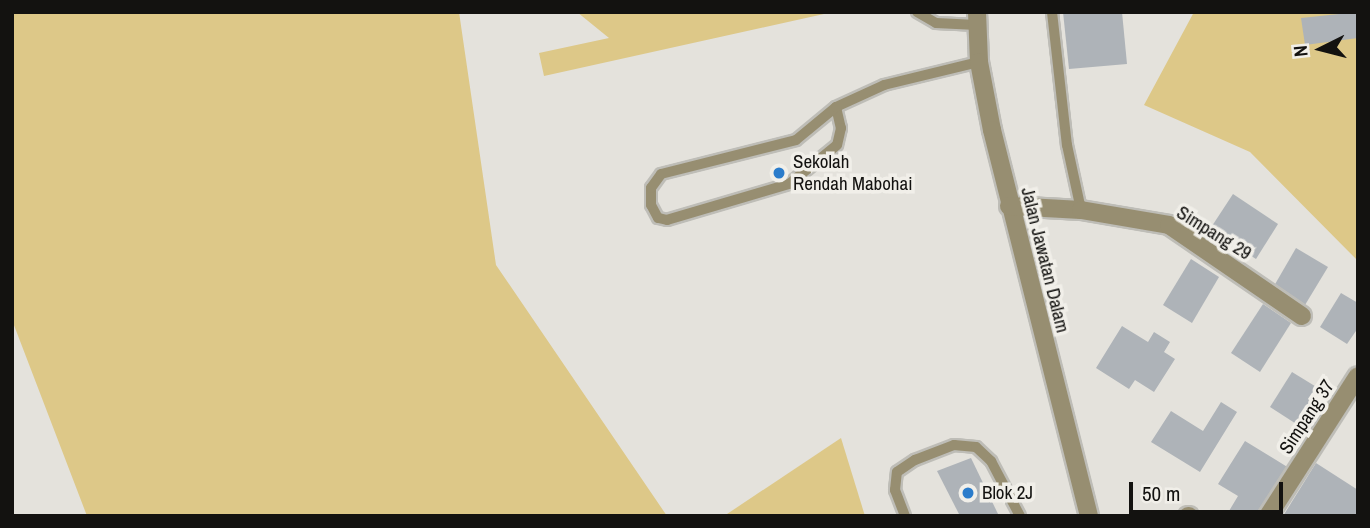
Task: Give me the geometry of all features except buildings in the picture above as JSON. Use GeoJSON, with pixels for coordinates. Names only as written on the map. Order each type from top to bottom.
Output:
{"type":"FeatureCollection","features":[{"type":"Feature","properties":{"kind":"street","name":"Jalan Jawatan Dalam"},"geometry":{"type":"LineString","coordinates":[[977,19],[979,62],[1009,206],[1089,516]]}},
{"type":"Feature","properties":{"kind":"street","name":"Simpang 29"},"geometry":{"type":"LineString","coordinates":[[1009,206],[1081,210],[1169,225],[1303,316]]}},
{"type":"Feature","properties":{"kind":"street","name":"Simpang 37"},"geometry":{"type":"LineString","coordinates":[[1268,516],[1358,376]]}},
{"type":"Feature","properties":{"kind":"lane"},"geometry":{"type":"LineString","coordinates":[[917,12],[936,23],[977,19]]}},
{"type":"Feature","properties":{"kind":"lane"},"geometry":{"type":"LineString","coordinates":[[1052,12],[1067,145],[1081,210]]}},
{"type":"Feature","properties":{"kind":"lane"},"geometry":{"type":"LineString","coordinates":[[836,107],[841,128],[837,145],[789,184],[667,220],[658,218],[651,205],[651,188],[661,174],[796,140],[836,107],[884,85],[979,62]]}},
{"type":"Feature","properties":{"kind":"lane"},"geometry":{"type":"LineString","coordinates":[[905,516],[895,490],[897,472],[915,460],[954,445],[976,447],[991,461],[1020,516]]}},
{"type":"Feature","properties":{"kind":"shaded area"},"geometry":{"type":"Polygon","coordinates":[[[12,12],[459,12],[496,265],[667,516],[87,516],[12,320],[12,12]]]}},
{"type":"Feature","properties":{"kind":"shaded area"},"geometry":{"type":"Polygon","coordinates":[[[577,12],[833,12],[544,76],[539,53],[609,38],[577,12]]]}},
{"type":"Feature","properties":{"kind":"shaded area"},"geometry":{"type":"Polygon","coordinates":[[[1194,12],[1358,12],[1358,261],[1250,152],[1144,105],[1194,12]]]}},
{"type":"Feature","properties":{"kind":"shaded area"},"geometry":{"type":"Polygon","coordinates":[[[841,438],[865,516],[724,516],[841,438]]]}},
{"type":"Feature","properties":{"kind":"place","name":"Sekolah Rendah Mabohai"},"geometry":{"type":"Point","coordinates":[779,173]}},
{"type":"Feature","properties":{"kind":"place","name":"Blok 2J"},"geometry":{"type":"Point","coordinates":[968,493]}}]}
